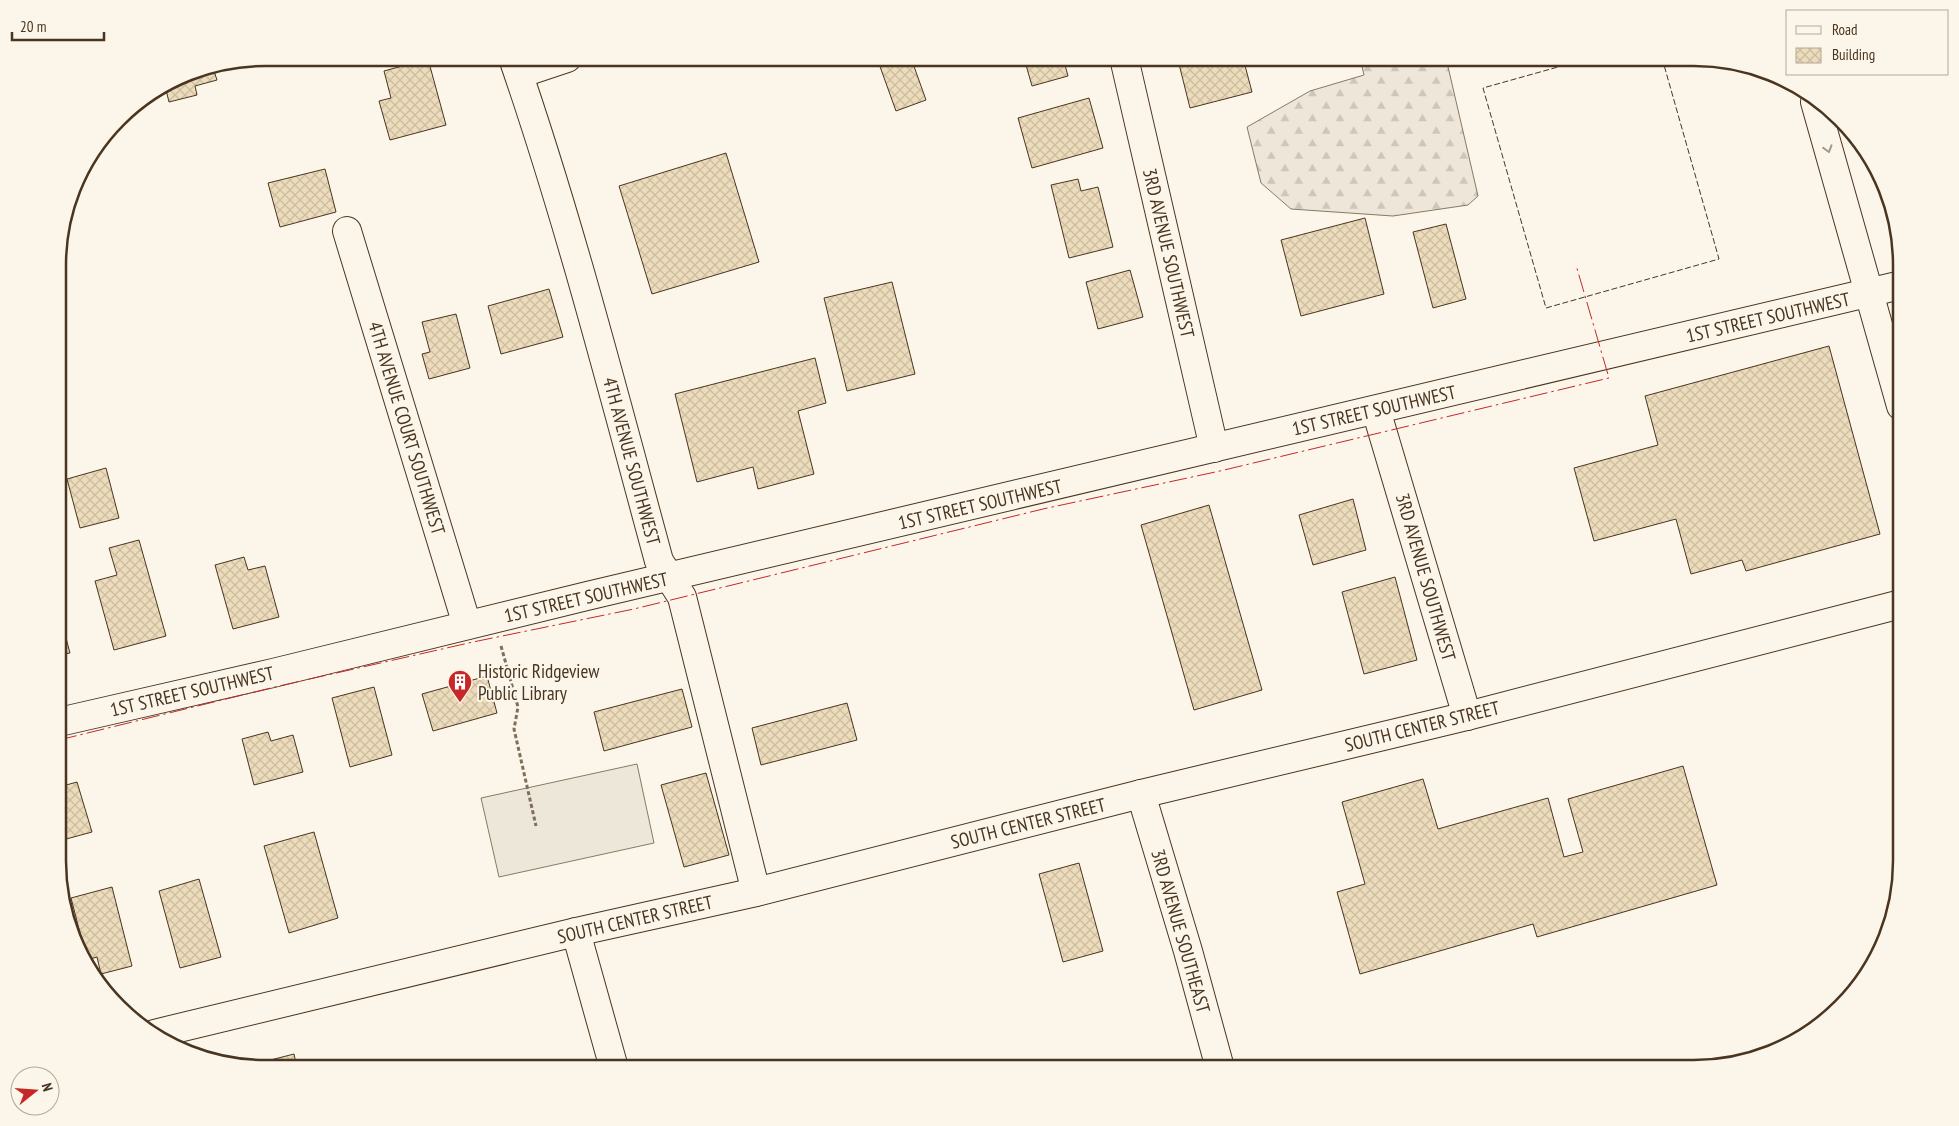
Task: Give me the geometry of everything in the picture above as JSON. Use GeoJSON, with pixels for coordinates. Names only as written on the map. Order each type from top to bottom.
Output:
{"type":"FeatureCollection","features":[{"type":"Feature","properties":{"kind":"street","name":"4TH AVENUE SOUTHWEST"},"geometry":{"type":"LineString","coordinates":[[516,66],[535,120],[582,276],[659,561],[682,598],[756,892]]}},
{"type":"Feature","properties":{"kind":"street","name":"3RD AVENUE SOUTHWEST"},"geometry":{"type":"LineString","coordinates":[[1126,66],[1214,448]]}},
{"type":"Feature","properties":{"kind":"street"},"geometry":{"type":"LineString","coordinates":[[1817,109],[1893,378]]}},
{"type":"Feature","properties":{"kind":"street","name":"4TH AVENUE COURT SOUTHWEST"},"geometry":{"type":"LineString","coordinates":[[347,230],[467,625]]}},
{"type":"Feature","properties":{"kind":"street","name":"1ST STREET SOUTHWEST"},"geometry":{"type":"LineString","coordinates":[[66,720],[1893,288]]}},
{"type":"Feature","properties":{"kind":"street","name":"3RD AVENUE SOUTHWEST"},"geometry":{"type":"LineString","coordinates":[[1376,410],[1467,716]]}},
{"type":"Feature","properties":{"kind":"street","name":"SOUTH CENTER STREET"},"geometry":{"type":"LineString","coordinates":[[171,1036],[576,932],[756,892],[1141,794],[1467,716],[1893,606]]}},
{"type":"Feature","properties":{"kind":"street","name":"3RD AVENUE SOUTHEAST"},"geometry":{"type":"LineString","coordinates":[[1141,794],[1188,951],[1218,1060]]}},
{"type":"Feature","properties":{"kind":"street"},"geometry":{"type":"LineString","coordinates":[[576,932],[612,1060]]}},
{"type":"Feature","properties":{"kind":"path"},"geometry":{"type":"LineString","coordinates":[[494,619],[518,707],[514,729],[536,826]]}},
{"type":"Feature","properties":{"kind":"green space"},"geometry":{"type":"Polygon","coordinates":[[[1362,66],[1448,66],[1478,196],[1468,205],[1393,216],[1291,209],[1261,183],[1247,127],[1310,91],[1364,75],[1362,66]]]}},
{"type":"Feature","properties":{"kind":"shaded area"},"geometry":{"type":"Polygon","coordinates":[[[637,764],[654,843],[499,877],[481,798],[637,764]]]}},
{"type":"Feature","properties":{"kind":"building"},"geometry":{"type":"Polygon","coordinates":[[[402,66],[430,66],[446,125],[390,140],[379,101],[391,98],[384,71],[402,66]]]}},
{"type":"Feature","properties":{"kind":"building"},"geometry":{"type":"Polygon","coordinates":[[[880,66],[914,66],[926,100],[896,111],[880,66]]]}},
{"type":"Feature","properties":{"kind":"building"},"geometry":{"type":"Polygon","coordinates":[[[1026,66],[1065,66],[1068,76],[1032,86],[1026,66]]]}},
{"type":"Feature","properties":{"kind":"building"},"geometry":{"type":"Polygon","coordinates":[[[1180,66],[1245,66],[1252,92],[1190,108],[1180,66]]]}},
{"type":"Feature","properties":{"kind":"building"},"geometry":{"type":"Polygon","coordinates":[[[215,73],[217,80],[195,86],[197,95],[169,102],[167,93],[189,81],[215,73]]]}},
{"type":"Feature","properties":{"kind":"building"},"geometry":{"type":"Polygon","coordinates":[[[1089,98],[1103,148],[1032,168],[1018,118],[1089,98]]]}},
{"type":"Feature","properties":{"kind":"building"},"geometry":{"type":"Polygon","coordinates":[[[726,153],[759,262],[652,294],[619,186],[726,153]]]}},
{"type":"Feature","properties":{"kind":"building"},"geometry":{"type":"Polygon","coordinates":[[[325,169],[336,212],[280,227],[268,183],[325,169]]]}},
{"type":"Feature","properties":{"kind":"building"},"geometry":{"type":"Polygon","coordinates":[[[1078,179],[1081,191],[1098,187],[1113,247],[1069,258],[1051,185],[1078,179]]]}},
{"type":"Feature","properties":{"kind":"building"},"geometry":{"type":"Polygon","coordinates":[[[1365,218],[1384,294],[1301,316],[1281,240],[1365,218]]]}},
{"type":"Feature","properties":{"kind":"building"},"geometry":{"type":"Polygon","coordinates":[[[1446,224],[1466,299],[1433,308],[1413,232],[1446,224]]]}},
{"type":"Feature","properties":{"kind":"building"},"geometry":{"type":"Polygon","coordinates":[[[1130,270],[1143,317],[1098,329],[1086,282],[1130,270]]]}},
{"type":"Feature","properties":{"kind":"building"},"geometry":{"type":"Polygon","coordinates":[[[892,282],[915,374],[847,391],[824,298],[892,282]]]}},
{"type":"Feature","properties":{"kind":"building"},"geometry":{"type":"Polygon","coordinates":[[[549,289],[563,337],[501,354],[488,306],[549,289]]]}},
{"type":"Feature","properties":{"kind":"building"},"geometry":{"type":"Polygon","coordinates":[[[456,314],[470,368],[429,379],[422,354],[430,352],[422,322],[456,314]]]}},
{"type":"Feature","properties":{"kind":"building"},"geometry":{"type":"Polygon","coordinates":[[[1829,346],[1880,534],[1746,571],[1742,560],[1691,574],[1676,519],[1594,541],[1574,468],[1658,445],[1645,396],[1829,346]]]}},
{"type":"Feature","properties":{"kind":"building"},"geometry":{"type":"Polygon","coordinates":[[[815,358],[826,403],[798,411],[814,474],[758,489],[753,467],[697,482],[675,394],[815,358]]]}},
{"type":"Feature","properties":{"kind":"building"},"geometry":{"type":"Polygon","coordinates":[[[106,468],[119,518],[80,528],[67,479],[106,468]]]}},
{"type":"Feature","properties":{"kind":"building"},"geometry":{"type":"Polygon","coordinates":[[[1353,499],[1366,550],[1313,565],[1299,515],[1353,499]]]}},
{"type":"Feature","properties":{"kind":"building"},"geometry":{"type":"Polygon","coordinates":[[[1209,505],[1262,690],[1194,710],[1141,525],[1209,505]]]}},
{"type":"Feature","properties":{"kind":"building"},"geometry":{"type":"Polygon","coordinates":[[[139,540],[166,636],[114,650],[95,581],[117,575],[109,548],[139,540]]]}},
{"type":"Feature","properties":{"kind":"building"},"geometry":{"type":"Polygon","coordinates":[[[244,557],[248,570],[265,566],[279,617],[233,629],[215,565],[244,557]]]}},
{"type":"Feature","properties":{"kind":"building"},"geometry":{"type":"Polygon","coordinates":[[[1395,577],[1417,660],[1364,674],[1342,592],[1395,577]]]}},
{"type":"Feature","properties":{"kind":"building"},"geometry":{"type":"Polygon","coordinates":[[[66,638],[70,653],[66,654],[66,638]]]}},
{"type":"Feature","properties":{"kind":"building","name":"Historic Ridgeview Public Library"},"geometry":{"type":"Polygon","coordinates":[[[487,676],[497,713],[433,731],[422,694],[487,676]]]}},
{"type":"Feature","properties":{"kind":"building"},"geometry":{"type":"Polygon","coordinates":[[[374,687],[392,755],[350,767],[332,698],[374,687]]]}},
{"type":"Feature","properties":{"kind":"building"},"geometry":{"type":"Polygon","coordinates":[[[682,689],[692,727],[604,751],[594,712],[682,689]]]}},
{"type":"Feature","properties":{"kind":"building"},"geometry":{"type":"Polygon","coordinates":[[[847,703],[857,740],[761,765],[752,728],[847,703]]]}},
{"type":"Feature","properties":{"kind":"building"},"geometry":{"type":"Polygon","coordinates":[[[268,732],[271,741],[293,735],[303,772],[254,785],[242,739],[268,732]]]}},
{"type":"Feature","properties":{"kind":"building"},"geometry":{"type":"Polygon","coordinates":[[[1683,766],[1717,885],[1537,937],[1533,924],[1360,974],[1337,892],[1365,884],[1342,802],[1423,779],[1438,829],[1548,798],[1564,857],[1583,852],[1568,799],[1683,766]]]}},
{"type":"Feature","properties":{"kind":"building"},"geometry":{"type":"Polygon","coordinates":[[[706,773],[729,855],[684,867],[661,785],[706,773]]]}},
{"type":"Feature","properties":{"kind":"building"},"geometry":{"type":"Polygon","coordinates":[[[77,782],[92,832],[66,839],[66,785],[77,782]]]}},
{"type":"Feature","properties":{"kind":"building"},"geometry":{"type":"Polygon","coordinates":[[[314,832],[338,918],[289,933],[264,846],[314,832]]]}},
{"type":"Feature","properties":{"kind":"building"},"geometry":{"type":"Polygon","coordinates":[[[1079,863],[1103,951],[1063,962],[1039,874],[1079,863]]]}},
{"type":"Feature","properties":{"kind":"building"},"geometry":{"type":"Polygon","coordinates":[[[199,879],[221,957],[180,968],[159,891],[199,879]]]}},
{"type":"Feature","properties":{"kind":"building"},"geometry":{"type":"Polygon","coordinates":[[[112,887],[132,966],[102,974],[97,957],[92,958],[81,937],[71,898],[112,887]]]}},
{"type":"Feature","properties":{"kind":"building"},"geometry":{"type":"Polygon","coordinates":[[[294,1054],[295,1060],[270,1060],[294,1054]]]}},
{"type":"Feature","properties":{"kind":"fence"},"geometry":{"type":"LineString","coordinates":[[1561,66],[1483,88],[1546,308],[1719,259],[1664,66]]}},
{"type":"Feature","properties":{"kind":"power"},"geometry":{"type":"LineString","coordinates":[[66,738],[279,686],[473,642],[634,609],[1043,509],[1220,471],[1609,378],[1576,265]]}},
{"type":"Feature","properties":{"kind":"place","name":"Historic Ridgeview Public Library"},"geometry":{"type":"Point","coordinates":[460,703]}}]}
